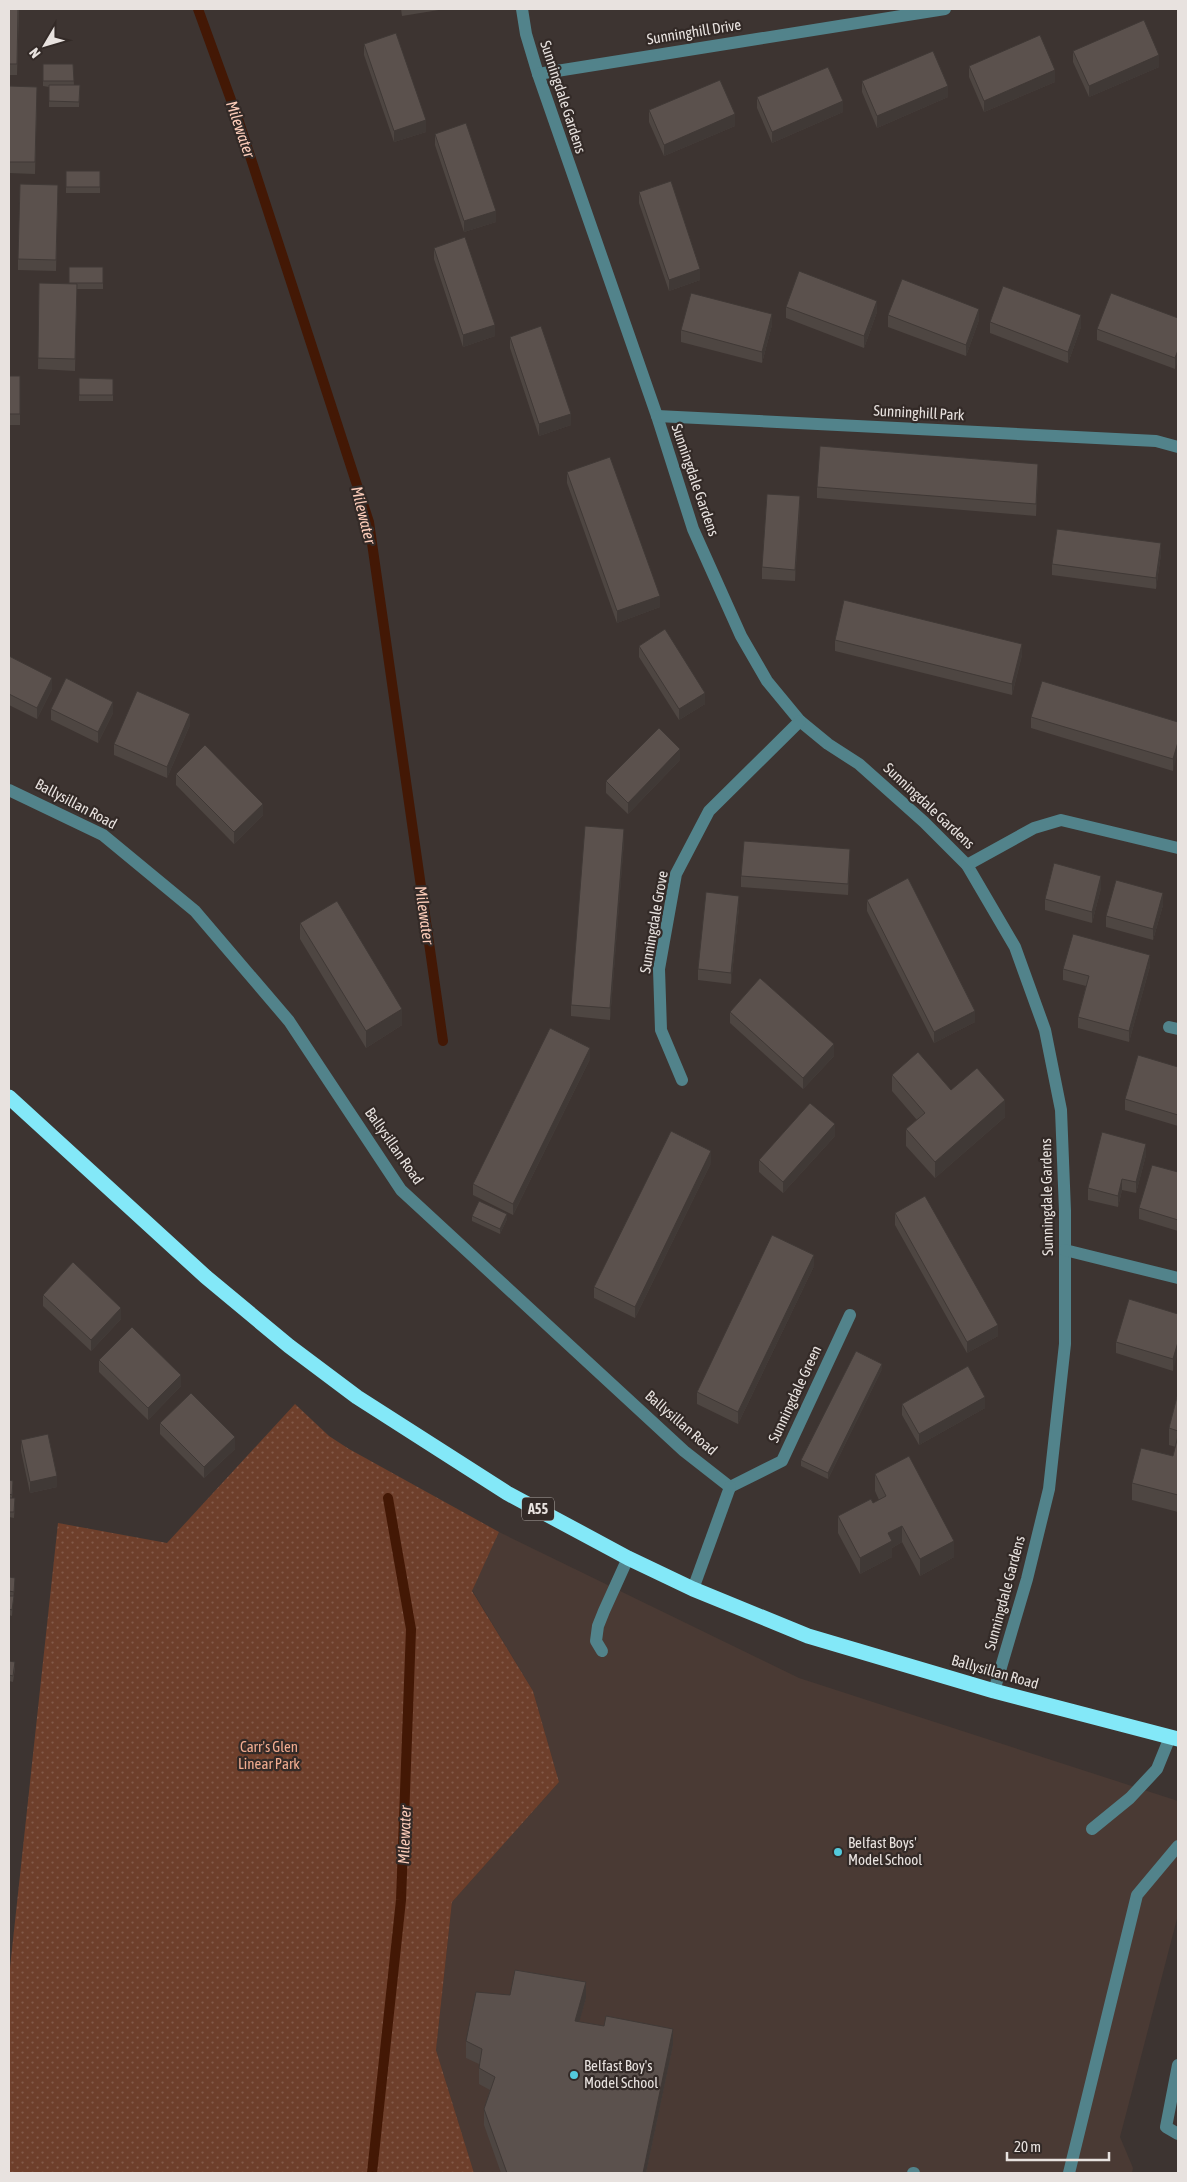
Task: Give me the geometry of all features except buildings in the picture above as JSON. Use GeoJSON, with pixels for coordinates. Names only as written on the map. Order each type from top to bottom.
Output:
{"type":"FeatureCollection","features":[{"type":"Feature","properties":{"kind":"highway","name":"Ballysillan Road"},"geometry":{"type":"LineString","coordinates":[[9,1097],[206,1277],[290,1346],[357,1397],[507,1493],[628,1558],[693,1589],[808,1636],[994,1691],[1174,1738]]}},
{"type":"Feature","properties":{"kind":"street","name":"Sunningdale Gardens"},"geometry":{"type":"LineString","coordinates":[[522,9],[526,34],[538,74],[657,416],[693,529],[741,636],[767,681],[800,721],[828,744],[859,764],[924,822],[967,865],[1015,947],[1045,1030],[1061,1110],[1065,1344],[1049,1489],[1027,1579],[994,1691]]}},
{"type":"Feature","properties":{"kind":"street","name":"Sunninghill Drive"},"geometry":{"type":"LineString","coordinates":[[538,74],[945,9]]}},
{"type":"Feature","properties":{"kind":"street","name":"Sunninghill Park"},"geometry":{"type":"LineString","coordinates":[[657,416],[1156,441],[1178,447]]}},
{"type":"Feature","properties":{"kind":"street","name":"Sunningdale Grove"},"geometry":{"type":"LineString","coordinates":[[682,1080],[661,1030],[659,978],[676,874],[709,811],[800,721]]}},
{"type":"Feature","properties":{"kind":"street","name":"Ballysillan Road"},"geometry":{"type":"LineString","coordinates":[[9,790],[103,835],[195,911],[289,1021],[401,1190],[684,1452],[730,1488]]}},
{"type":"Feature","properties":{"kind":"street"},"geometry":{"type":"LineString","coordinates":[[967,865],[1034,828],[1061,820],[1178,848]]}},
{"type":"Feature","properties":{"kind":"street"},"geometry":{"type":"LineString","coordinates":[[1064,1250],[1178,1278]]}},
{"type":"Feature","properties":{"kind":"street","name":"Sunningdale Green"},"geometry":{"type":"LineString","coordinates":[[730,1488],[782,1461],[850,1314]]}},
{"type":"Feature","properties":{"kind":"street"},"geometry":{"type":"LineString","coordinates":[[693,1589],[730,1488]]}},
{"type":"Feature","properties":{"kind":"street"},"geometry":{"type":"LineString","coordinates":[[602,1651],[596,1641],[598,1626],[628,1558]]}},
{"type":"Feature","properties":{"kind":"street"},"geometry":{"type":"LineString","coordinates":[[1092,1829],[1130,1798],[1157,1769],[1174,1738]]}},
{"type":"Feature","properties":{"kind":"street"},"geometry":{"type":"LineString","coordinates":[[1069,2173],[1138,1895],[1178,1846]]}},
{"type":"Feature","properties":{"kind":"street"},"geometry":{"type":"LineString","coordinates":[[1178,2065],[1166,2127],[1178,2134]]}},
{"type":"Feature","properties":{"kind":"shaded area","name":"Belfast Boys' Model School"},"geometry":{"type":"Polygon","coordinates":[[[499,1532],[799,1678],[1178,1801],[1178,1915],[1120,2137],[1133,2168],[1132,2173],[474,2173],[436,2050],[452,1902],[559,1782],[533,1691],[472,1590],[499,1532]]]}},
{"type":"Feature","properties":{"kind":"green space","name":"Carr's Glen Linear Park"},"geometry":{"type":"Polygon","coordinates":[[[295,1404],[329,1436],[349,1449],[499,1532],[472,1591],[533,1691],[559,1782],[452,1902],[436,2050],[474,2173],[9,2173],[9,1977],[58,1523],[167,1543],[295,1404]]]}},
{"type":"Feature","properties":{"kind":"waterway","name":"Milewater"},"geometry":{"type":"LineString","coordinates":[[198,9],[239,122],[369,522],[443,1041]]}},
{"type":"Feature","properties":{"kind":"waterway","name":"Milewater"},"geometry":{"type":"LineString","coordinates":[[372,2173],[401,1900],[411,1629],[388,1498]]}},
{"type":"Feature","properties":{"kind":"place","name":"Belfast Boys' Model School"},"geometry":{"type":"Point","coordinates":[838,1852]}},
{"type":"Feature","properties":{"kind":"place","name":"Belfast Boy's Model School"},"geometry":{"type":"Point","coordinates":[574,2075]}}]}
